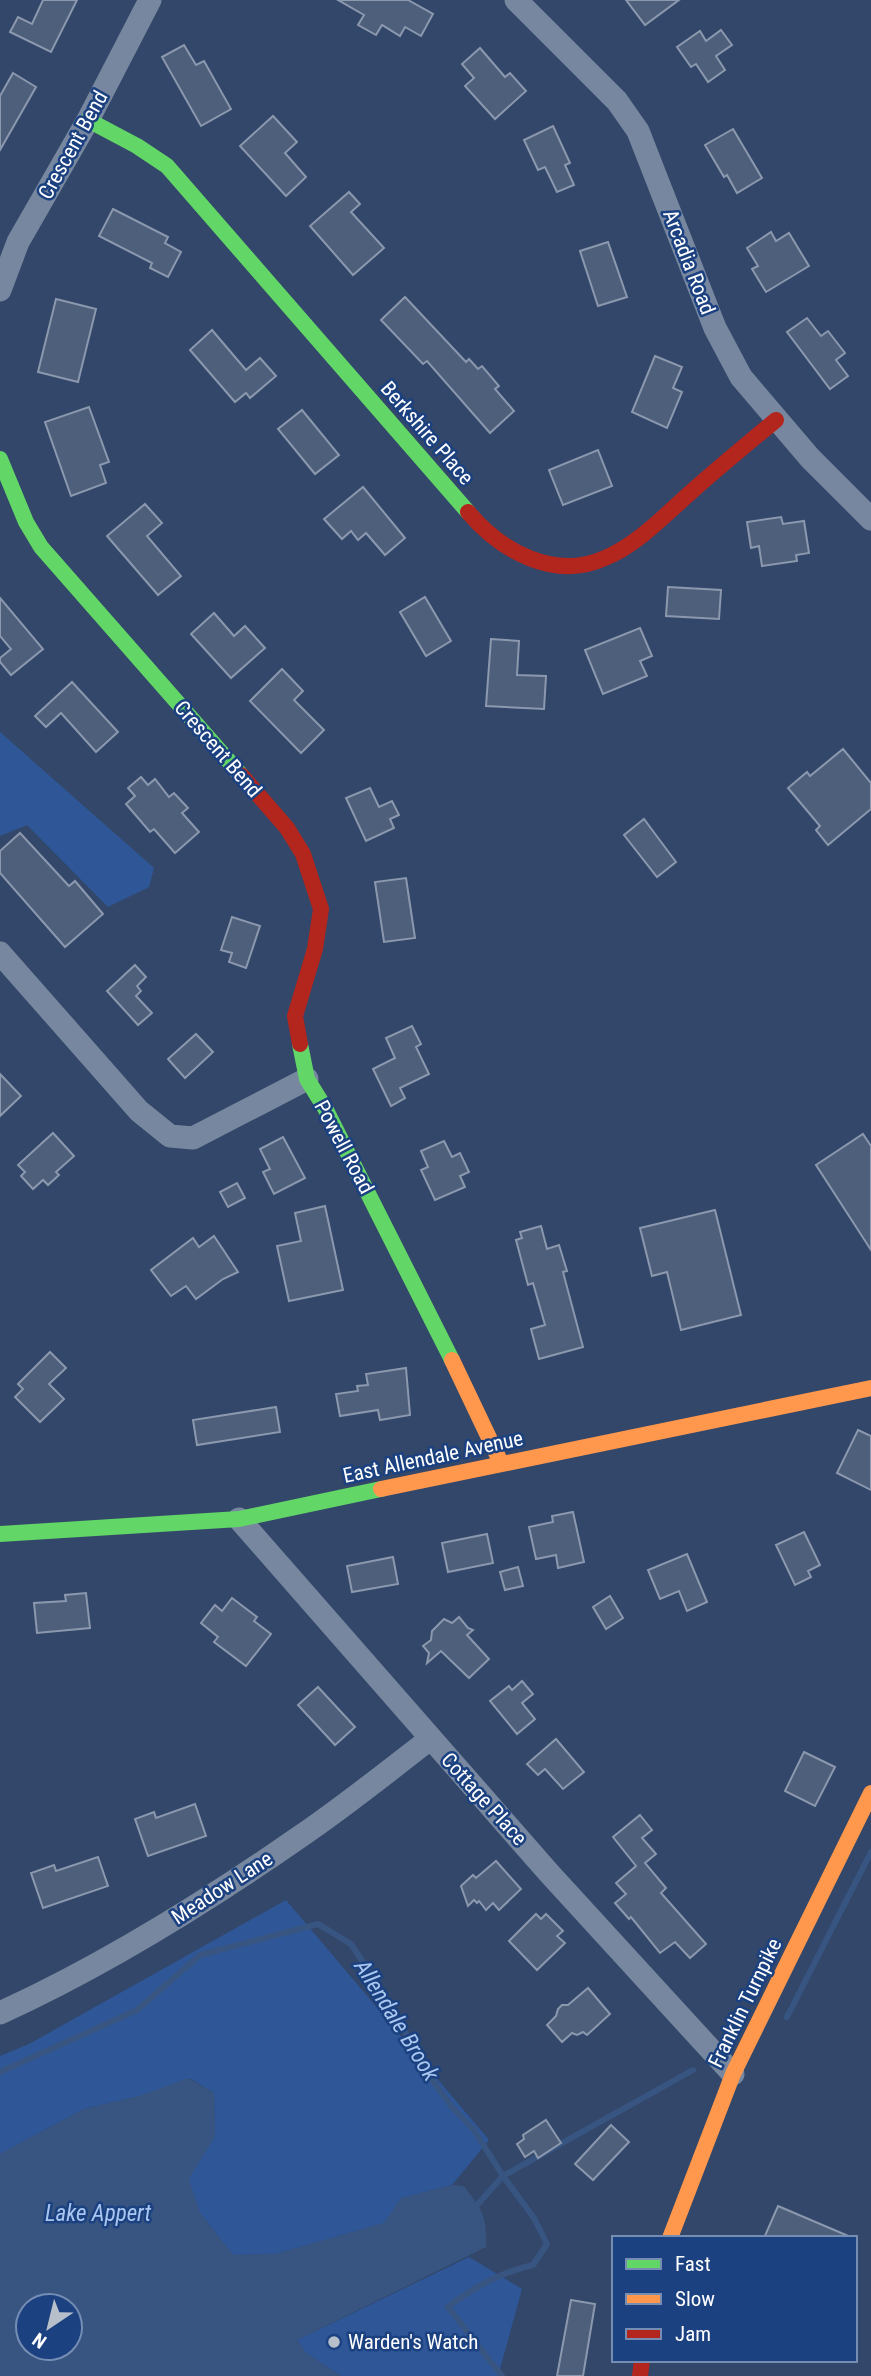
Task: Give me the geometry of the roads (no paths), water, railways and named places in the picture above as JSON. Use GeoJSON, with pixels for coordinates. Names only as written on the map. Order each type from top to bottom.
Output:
{"type":"FeatureCollection","features":[{"type":"Feature","properties":{"kind":"street","name":"Crescent Bend"},"geometry":{"type":"LineString","coordinates":[[0,290],[18,242],[89,120],[150,0]]}},
{"type":"Feature","properties":{"kind":"street","name":"Arcadia Road"},"geometry":{"type":"LineString","coordinates":[[516,0],[617,101],[638,131],[715,328],[741,377],[810,458],[871,519]]}},
{"type":"Feature","properties":{"kind":"street","name":"Berkshire Place"},"geometry":{"type":"LineString","coordinates":[[89,120],[167,166],[480,526],[517,554],[539,562],[566,566],[590,564],[613,554],[677,505],[776,420]]}},
{"type":"Feature","properties":{"kind":"street","name":"Crescent Bend"},"geometry":{"type":"LineString","coordinates":[[0,459],[26,522],[41,547],[287,828],[303,854],[321,909],[315,950],[295,1016],[307,1079]]}},
{"type":"Feature","properties":{"kind":"street","name":"Powell Road"},"geometry":{"type":"LineString","coordinates":[[0,953],[139,1111],[170,1136],[193,1138],[307,1079],[325,1108],[411,1276],[501,1463]]}},
{"type":"Feature","properties":{"kind":"street","name":"East Allendale Avenue"},"geometry":{"type":"LineString","coordinates":[[0,1534],[239,1520],[501,1463],[871,1388]]}},
{"type":"Feature","properties":{"kind":"street","name":"Cottage Place"},"geometry":{"type":"LineString","coordinates":[[239,1520],[430,1739],[733,2074]]}},
{"type":"Feature","properties":{"kind":"street","name":"Meadow Lane"},"geometry":{"type":"LineString","coordinates":[[0,2013],[109,1958],[175,1919],[299,1838],[430,1739]]}},
{"type":"Feature","properties":{"kind":"street","name":"Franklin Turnpike"},"geometry":{"type":"LineString","coordinates":[[671,2236],[733,2074],[871,1793]]}},
{"type":"Feature","properties":{"kind":"water","name":"Lake Appert"},"geometry":{"type":"Polygon","coordinates":[[[188,2078],[214,2093],[215,2136],[189,2179],[200,2213],[233,2255],[276,2254],[384,2223],[401,2198],[452,2185],[464,2186],[479,2208],[486,2227],[486,2247],[297,2340],[306,2353],[341,2376],[0,2376],[0,2154],[84,2109],[140,2096],[188,2078]]]}},
{"type":"Feature","properties":{"kind":"waterway","name":"Allendale Brook"},"geometry":{"type":"LineString","coordinates":[[787,2017],[871,1852]]}},
{"type":"Feature","properties":{"kind":"waterway","name":"Allendale Brook"},"geometry":{"type":"LineString","coordinates":[[0,2072],[137,2010],[200,1955],[318,1924],[351,1944],[388,2001],[430,2077],[452,2107],[474,2130],[534,2218],[547,2244],[533,2265],[488,2281],[448,2307],[502,2376]]}},
{"type":"Feature","properties":{"kind":"waterway","name":"Allendale Brook"},"geometry":{"type":"LineString","coordinates":[[477,2205],[503,2176],[693,2070]]}},
{"type":"Feature","properties":{"kind":"place","name":"Warden's Watch"},"geometry":{"type":"Point","coordinates":[334,2342]}}]}
